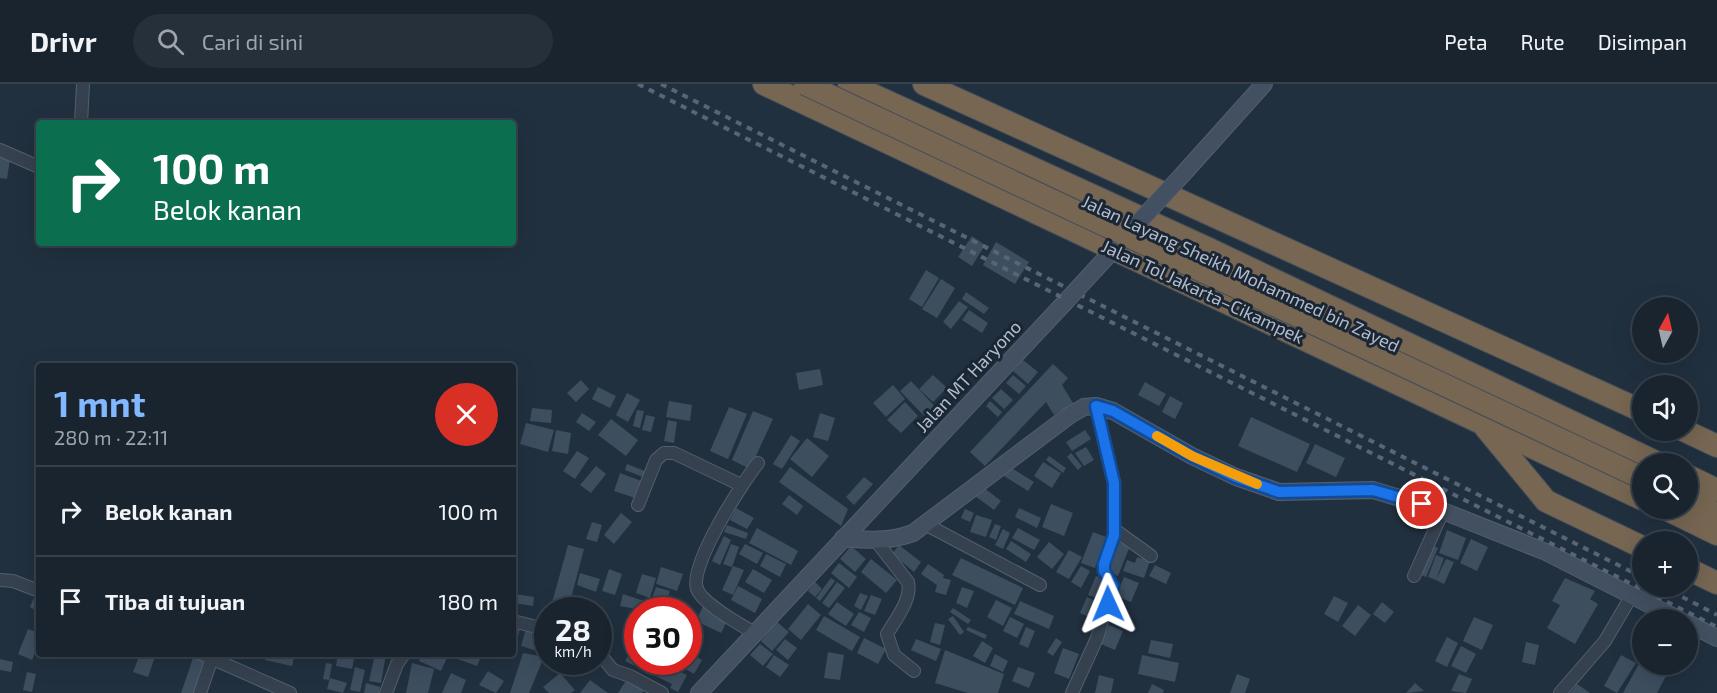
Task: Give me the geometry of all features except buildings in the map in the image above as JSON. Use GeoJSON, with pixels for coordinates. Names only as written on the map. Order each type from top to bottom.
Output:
{"type":"FeatureCollection","features":[{"type":"Feature","properties":{"kind":"highway","name":"Jalan Tol Jakarta–Cikampek"},"geometry":{"type":"LineString","coordinates":[[764,84],[1632,494]]}},
{"type":"Feature","properties":{"kind":"highway","name":"Jalan Layang Sheikh Mohammed bin Zayed"},"geometry":{"type":"LineString","coordinates":[[805,84],[1632,473]]}},
{"type":"Feature","properties":{"kind":"highway","name":"Jalan Layang Sheikh Mohammed bin Zayed"},"geometry":{"type":"LineString","coordinates":[[839,84],[1632,458]]}},
{"type":"Feature","properties":{"kind":"highway"},"geometry":{"type":"LineString","coordinates":[[849,84],[1199,244],[1637,453]]}},
{"type":"Feature","properties":{"kind":"highway"},"geometry":{"type":"LineString","coordinates":[[924,84],[1632,406]]}},
{"type":"Feature","properties":{"kind":"highway"},"geometry":{"type":"LineString","coordinates":[[1481,422],[1546,501],[1632,542]]}},
{"type":"Feature","properties":{"kind":"highway"},"geometry":{"type":"LineString","coordinates":[[1698,437],[1717,446]]}},
{"type":"Feature","properties":{"kind":"highway"},"geometry":{"type":"LineString","coordinates":[[1698,481],[1717,490]]}},
{"type":"Feature","properties":{"kind":"highway"},"geometry":{"type":"LineString","coordinates":[[1698,489],[1717,498]]}},
{"type":"Feature","properties":{"kind":"highway"},"geometry":{"type":"LineString","coordinates":[[1698,505],[1717,514]]}},
{"type":"Feature","properties":{"kind":"highway"},"geometry":{"type":"LineString","coordinates":[[1686,519],[1717,534]]}},
{"type":"Feature","properties":{"kind":"highway"},"geometry":{"type":"LineString","coordinates":[[1698,574],[1717,583]]}},
{"type":"Feature","properties":{"kind":"street"},"geometry":{"type":"LineString","coordinates":[[81,120],[83,84]]}},
{"type":"Feature","properties":{"kind":"street","name":"Jalan MT Haryono"},"geometry":{"type":"LineString","coordinates":[[699,693],[1069,298],[1264,84]]}},
{"type":"Feature","properties":{"kind":"street"},"geometry":{"type":"LineString","coordinates":[[0,150],[36,166]]}},
{"type":"Feature","properties":{"kind":"street"},"geometry":{"type":"LineString","coordinates":[[843,538],[876,541],[898,539],[927,525],[1070,415],[1084,407],[1096,406],[1113,411],[1192,456],[1279,492],[1373,490],[1443,511],[1546,552],[1632,595],[1605,641],[1560,693]]}},
{"type":"Feature","properties":{"kind":"street"},"geometry":{"type":"LineString","coordinates":[[1072,693],[1097,638],[1112,593],[1112,580],[1104,571],[1104,564],[1114,530],[1114,483],[1096,406]]}},
{"type":"Feature","properties":{"kind":"street"},"geometry":{"type":"LineString","coordinates":[[638,505],[656,460],[664,453],[674,453],[741,485]]}},
{"type":"Feature","properties":{"kind":"street"},"geometry":{"type":"LineString","coordinates":[[754,633],[704,598],[697,590],[696,582],[701,560],[741,485],[758,463]]}},
{"type":"Feature","properties":{"kind":"street"},"geometry":{"type":"LineString","coordinates":[[1414,576],[1443,511]]}},
{"type":"Feature","properties":{"kind":"street"},"geometry":{"type":"LineString","coordinates":[[927,525],[1040,585]]}},
{"type":"Feature","properties":{"kind":"street"},"geometry":{"type":"LineString","coordinates":[[1114,530],[1151,556]]}},
{"type":"Feature","properties":{"kind":"street"},"geometry":{"type":"LineString","coordinates":[[876,541],[908,582],[910,590],[888,634],[888,641],[894,655],[914,671]]}},
{"type":"Feature","properties":{"kind":"street"},"geometry":{"type":"LineString","coordinates":[[0,580],[13,581],[36,590]]}},
{"type":"Feature","properties":{"kind":"street"},"geometry":{"type":"LineString","coordinates":[[1636,597],[1659,609]]}},
{"type":"Feature","properties":{"kind":"street"},"geometry":{"type":"LineString","coordinates":[[516,622],[534,626]]}},
{"type":"Feature","properties":{"kind":"street"},"geometry":{"type":"LineString","coordinates":[[1698,628],[1717,638]]}},
{"type":"Feature","properties":{"kind":"street"},"geometry":{"type":"LineString","coordinates":[[200,693],[207,657]]}},
{"type":"Feature","properties":{"kind":"street"},"geometry":{"type":"LineString","coordinates":[[209,657],[290,693]]}},
{"type":"Feature","properties":{"kind":"street"},"geometry":{"type":"LineString","coordinates":[[386,693],[402,657]]}},
{"type":"Feature","properties":{"kind":"street"},"geometry":{"type":"LineString","coordinates":[[612,670],[630,676],[662,693]]}},
{"type":"Feature","properties":{"kind":"railway"},"geometry":{"type":"LineString","coordinates":[[638,84],[1717,627]]}},
{"type":"Feature","properties":{"kind":"railway"},"geometry":{"type":"LineString","coordinates":[[661,84],[1632,572]]}},
{"type":"Feature","properties":{"kind":"railway"},"geometry":{"type":"LineString","coordinates":[[1682,597],[1717,615]]}},
{"type":"Feature","properties":{"kind":"slow traffic"},"geometry":{"type":"LineString","coordinates":[[1157,436],[1192,456],[1236,477],[1257,484]]}},
{"type":"Feature","properties":{"kind":"route"},"geometry":{"type":"LineString","coordinates":[[1108,604],[1113,586],[1112,580],[1104,571],[1104,564],[1114,535],[1116,507],[1114,483],[1096,406],[1113,411],[1192,456],[1236,477],[1279,492],[1292,494],[1373,490],[1422,504]]}}]}
